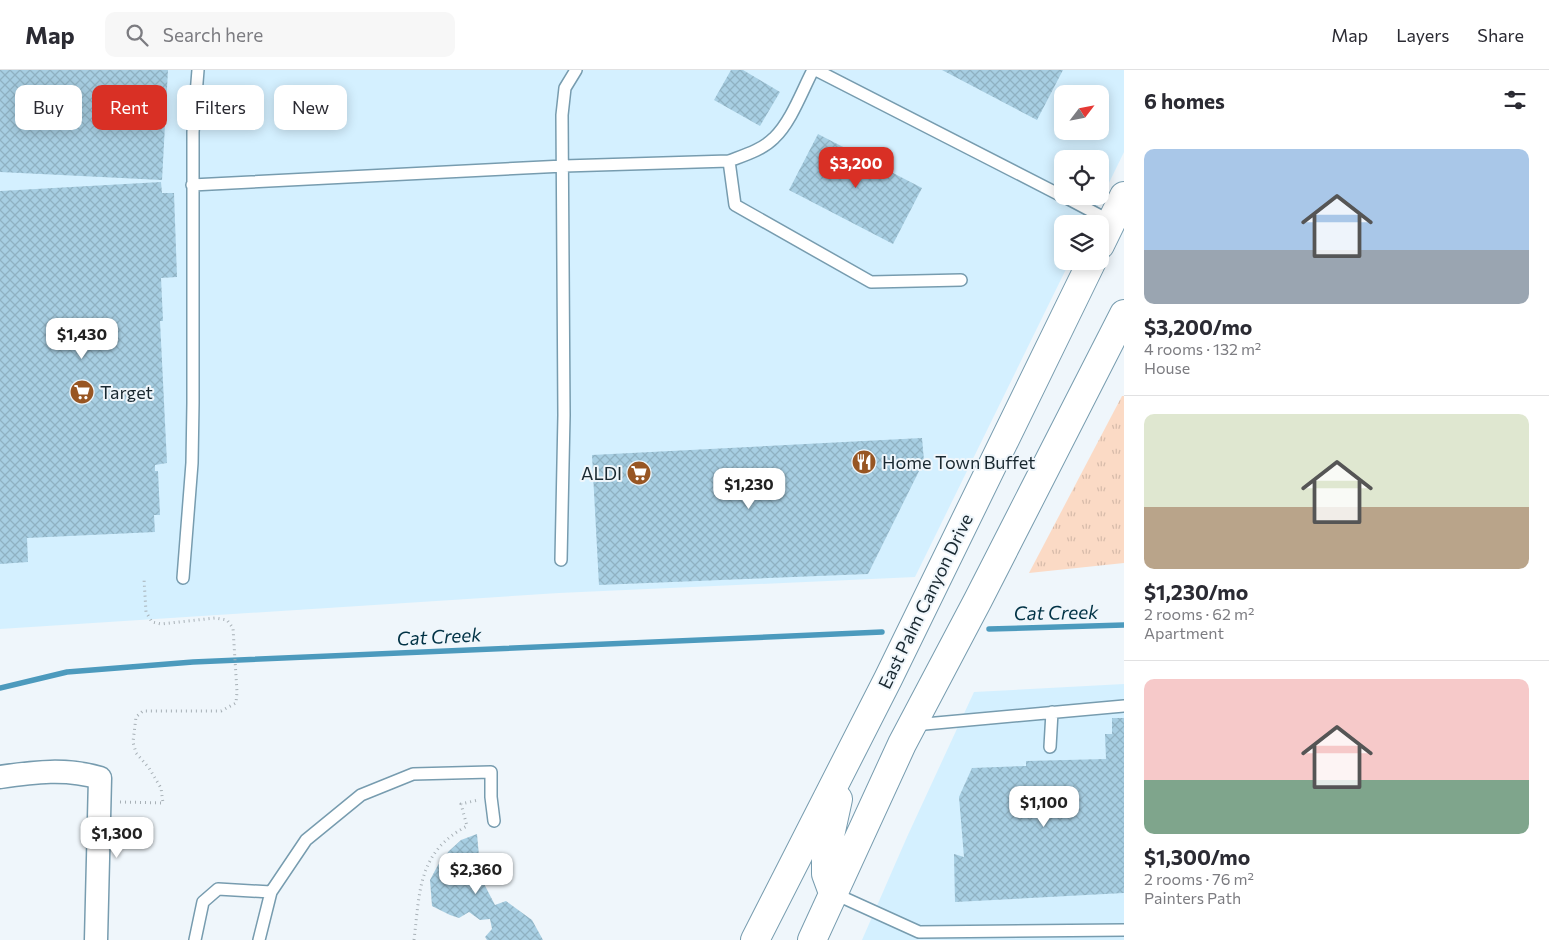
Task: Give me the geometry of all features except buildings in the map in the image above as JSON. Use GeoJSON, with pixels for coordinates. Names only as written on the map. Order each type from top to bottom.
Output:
{"type":"FeatureCollection","features":[{"type":"Feature","properties":{"kind":"main road"},"geometry":{"type":"LineString","coordinates":[[1112,231],[1124,196]]}},
{"type":"Feature","properties":{"kind":"main road","name":"East Palm Canyon Drive"},"geometry":{"type":"LineString","coordinates":[[756,940],[1088,270]]}},
{"type":"Feature","properties":{"kind":"main road"},"geometry":{"type":"LineString","coordinates":[[812,940],[912,725],[1124,314]]}},
{"type":"Feature","properties":{"kind":"main road"},"geometry":{"type":"LineString","coordinates":[[833,893],[826,874],[826,854],[848,756]]}},
{"type":"Feature","properties":{"kind":"street"},"geometry":{"type":"LineString","coordinates":[[0,777],[36,771],[82,773],[100,778],[96,940]]}},
{"type":"Feature","properties":{"kind":"lane"},"geometry":{"type":"LineString","coordinates":[[183,578],[192,463],[192,132],[198,70]]}},
{"type":"Feature","properties":{"kind":"lane"},"geometry":{"type":"LineString","coordinates":[[561,560],[564,415],[562,273],[564,166],[562,115],[566,88],[576,70]]}},
{"type":"Feature","properties":{"kind":"lane"},"geometry":{"type":"LineString","coordinates":[[192,185],[564,166],[729,161],[754,152],[774,138],[786,123],[814,70],[1054,191]]}},
{"type":"Feature","properties":{"kind":"lane"},"geometry":{"type":"LineString","coordinates":[[729,161],[734,205],[871,282],[961,280]]}},
{"type":"Feature","properties":{"kind":"lane"},"geometry":{"type":"LineString","coordinates":[[1076,205],[1112,231]]}},
{"type":"Feature","properties":{"kind":"lane"},"geometry":{"type":"LineString","coordinates":[[912,725],[1124,706]]}},
{"type":"Feature","properties":{"kind":"lane"},"geometry":{"type":"LineString","coordinates":[[1050,747],[1052,712]]}},
{"type":"Feature","properties":{"kind":"lane"},"geometry":{"type":"LineString","coordinates":[[259,940],[271,892],[306,840],[361,795],[413,774],[491,772],[491,797],[494,821]]}},
{"type":"Feature","properties":{"kind":"lane"},"geometry":{"type":"LineString","coordinates":[[195,940],[202,902],[218,889],[271,892]]}},
{"type":"Feature","properties":{"kind":"lane"},"geometry":{"type":"LineString","coordinates":[[833,893],[920,932],[959,936],[1124,930]]}},
{"type":"Feature","properties":{"kind":"path"},"geometry":{"type":"LineString","coordinates":[[99,801],[163,803],[161,788],[149,768],[136,753],[134,742],[136,718],[143,712],[221,711],[236,703],[233,628],[227,620],[215,618],[161,624],[152,622],[146,612],[144,579]]}},
{"type":"Feature","properties":{"kind":"path"},"geometry":{"type":"LineString","coordinates":[[414,940],[421,883],[433,854],[451,835],[467,826],[461,804],[491,797]]}},
{"type":"Feature","properties":{"kind":"shaded area"},"geometry":{"type":"Polygon","coordinates":[[[0,70],[1124,70],[1124,152],[1109,183],[1109,150],[1054,150],[1054,205],[1098,205],[1093,215],[1054,215],[1054,270],[1066,270],[915,577],[559,593],[0,629],[0,70]]]}},
{"type":"Feature","properties":{"kind":"shaded area"},"geometry":{"type":"Polygon","coordinates":[[[1124,684],[1124,940],[862,940],[974,692],[1124,684]]]}},
{"type":"Feature","properties":{"kind":"green space"},"geometry":{"type":"Polygon","coordinates":[[[1122,396],[1124,396],[1124,563],[1029,573],[1122,396]]]}},
{"type":"Feature","properties":{"kind":"waterway","name":"Cat Creek"},"geometry":{"type":"LineString","coordinates":[[989,629],[1124,625]]}},
{"type":"Feature","properties":{"kind":"waterway","name":"Cat Creek"},"geometry":{"type":"LineString","coordinates":[[0,688],[67,672],[193,662],[882,632]]}},
{"type":"Feature","properties":{"kind":"place","name":"Target"},"geometry":{"type":"Point","coordinates":[82,392]}},
{"type":"Feature","properties":{"kind":"place","name":"Home Town Buffet"},"geometry":{"type":"Point","coordinates":[864,462]}},
{"type":"Feature","properties":{"kind":"place","name":"ALDI"},"geometry":{"type":"Point","coordinates":[639,473]}}]}
